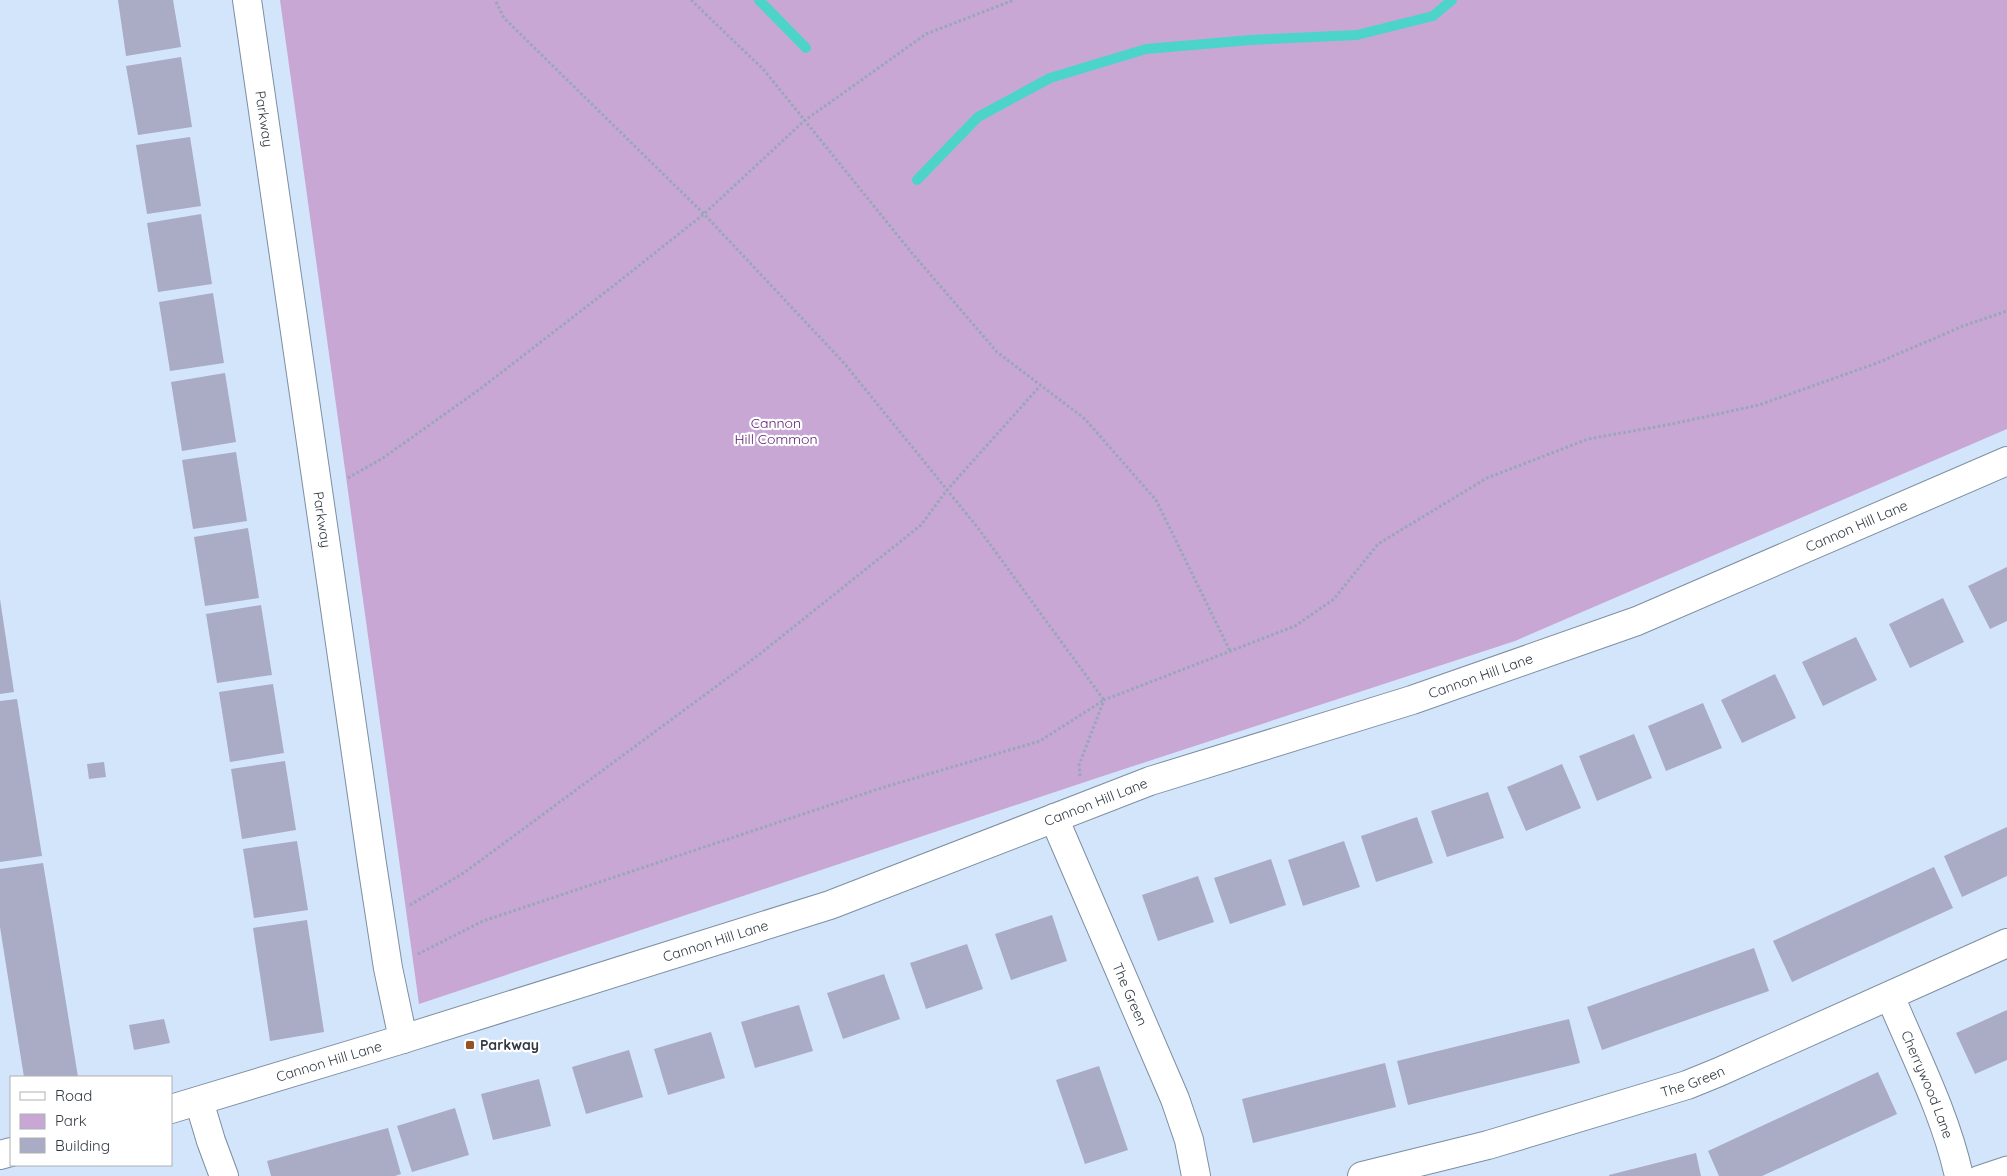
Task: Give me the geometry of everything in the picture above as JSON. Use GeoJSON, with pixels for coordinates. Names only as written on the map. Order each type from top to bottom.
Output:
{"type":"FeatureCollection","features":[{"type":"Feature","properties":{"kind":"street","name":"Parkway"},"geometry":{"type":"LineString","coordinates":[[247,0],[381,922],[388,968],[403,1039]]}},
{"type":"Feature","properties":{"kind":"street","name":"Cannon Hill Lane"},"geometry":{"type":"LineString","coordinates":[[172,1109],[403,1039],[830,905],[1150,781],[1412,700],[1637,621],[2007,461]]}},
{"type":"Feature","properties":{"kind":"street","name":"The Green"},"geometry":{"type":"LineString","coordinates":[[1054,818],[1175,1099],[1189,1140],[1196,1176]]}},
{"type":"Feature","properties":{"kind":"street","name":"The Green"},"geometry":{"type":"LineString","coordinates":[[1362,1176],[1488,1145],[1687,1085],[1890,996],[2007,942]]}},
{"type":"Feature","properties":{"kind":"street","name":"Cherrywood Lane"},"geometry":{"type":"LineString","coordinates":[[1890,996],[1941,1113],[1952,1146],[1958,1176]]}},
{"type":"Feature","properties":{"kind":"street"},"geometry":{"type":"LineString","coordinates":[[199,1101],[224,1176]]}},
{"type":"Feature","properties":{"kind":"lane"},"geometry":{"type":"LineString","coordinates":[[1977,1176],[2007,1166]]}},
{"type":"Feature","properties":{"kind":"path"},"geometry":{"type":"LineString","coordinates":[[495,0],[504,18],[704,214],[844,363],[978,528],[1104,700]]}},
{"type":"Feature","properties":{"kind":"path"},"geometry":{"type":"LineString","coordinates":[[691,0],[764,70],[911,252],[997,352],[1085,419],[1156,500],[1230,651]]}},
{"type":"Feature","properties":{"kind":"path"},"geometry":{"type":"LineString","coordinates":[[318,494],[383,458],[480,390],[704,214],[804,120],[926,34],[1014,0]]}},
{"type":"Feature","properties":{"kind":"path"},"geometry":{"type":"LineString","coordinates":[[388,968],[483,921],[878,788],[1040,741],[1104,700],[1295,626],[1334,599],[1378,544],[1487,478],[1588,439],[1672,424],[1759,405],[1877,363],[1963,326],[2007,311]]}},
{"type":"Feature","properties":{"kind":"path"},"geometry":{"type":"LineString","coordinates":[[381,922],[465,872],[756,658],[921,525],[947,490],[1040,386]]}},
{"type":"Feature","properties":{"kind":"path"},"geometry":{"type":"LineString","coordinates":[[1084,806],[1079,765],[1104,700]]}},
{"type":"Feature","properties":{"kind":"green space","name":"Cannon Hill Common"},"geometry":{"type":"Polygon","coordinates":[[[280,0],[2007,0],[2007,429],[1515,641],[419,1004],[280,0]]]}},
{"type":"Feature","properties":{"kind":"building"},"geometry":{"type":"Polygon","coordinates":[[[118,0],[173,0],[181,47],[126,56],[118,0]]]}},
{"type":"Feature","properties":{"kind":"building"},"geometry":{"type":"Polygon","coordinates":[[[181,57],[192,127],[138,135],[126,66],[181,57]]]}},
{"type":"Feature","properties":{"kind":"building"},"geometry":{"type":"Polygon","coordinates":[[[190,137],[201,206],[147,214],[136,145],[190,137]]]}},
{"type":"Feature","properties":{"kind":"building"},"geometry":{"type":"Polygon","coordinates":[[[201,214],[212,284],[158,292],[147,223],[201,214]]]}},
{"type":"Feature","properties":{"kind":"building"},"geometry":{"type":"Polygon","coordinates":[[[213,293],[224,363],[170,371],[159,302],[213,293]]]}},
{"type":"Feature","properties":{"kind":"building"},"geometry":{"type":"Polygon","coordinates":[[[225,373],[236,442],[182,451],[171,382],[225,373]]]}},
{"type":"Feature","properties":{"kind":"building"},"geometry":{"type":"Polygon","coordinates":[[[236,452],[247,521],[193,529],[182,460],[236,452]]]}},
{"type":"Feature","properties":{"kind":"building"},"geometry":{"type":"Polygon","coordinates":[[[248,528],[259,598],[205,606],[194,537],[248,528]]]}},
{"type":"Feature","properties":{"kind":"building"},"geometry":{"type":"Polygon","coordinates":[[[2007,567],[2007,621],[1990,629],[1968,586],[2007,567]]]}},
{"type":"Feature","properties":{"kind":"building"},"geometry":{"type":"Polygon","coordinates":[[[1943,598],[1964,642],[1910,668],[1889,624],[1943,598]]]}},
{"type":"Feature","properties":{"kind":"building"},"geometry":{"type":"Polygon","coordinates":[[[0,599],[14,692],[0,694],[0,599]]]}},
{"type":"Feature","properties":{"kind":"building"},"geometry":{"type":"Polygon","coordinates":[[[261,605],[272,675],[217,683],[206,614],[261,605]]]}},
{"type":"Feature","properties":{"kind":"building"},"geometry":{"type":"Polygon","coordinates":[[[1856,637],[1877,680],[1823,706],[1802,662],[1856,637]]]}},
{"type":"Feature","properties":{"kind":"building"},"geometry":{"type":"Polygon","coordinates":[[[1775,674],[1796,718],[1742,743],[1721,700],[1775,674]]]}},
{"type":"Feature","properties":{"kind":"building"},"geometry":{"type":"Polygon","coordinates":[[[273,684],[284,753],[230,762],[219,692],[273,684]]]}},
{"type":"Feature","properties":{"kind":"building"},"geometry":{"type":"Polygon","coordinates":[[[17,699],[42,856],[0,862],[0,701],[17,699]]]}},
{"type":"Feature","properties":{"kind":"building"},"geometry":{"type":"Polygon","coordinates":[[[1703,703],[1722,748],[1666,771],[1648,726],[1703,703]]]}},
{"type":"Feature","properties":{"kind":"building"},"geometry":{"type":"Polygon","coordinates":[[[1634,734],[1652,778],[1597,801],[1579,756],[1634,734]]]}},
{"type":"Feature","properties":{"kind":"building"},"geometry":{"type":"Polygon","coordinates":[[[285,761],[296,830],[242,839],[231,769],[285,761]]]}},
{"type":"Feature","properties":{"kind":"building"},"geometry":{"type":"Polygon","coordinates":[[[104,762],[106,777],[89,779],[87,764],[104,762]]]}},
{"type":"Feature","properties":{"kind":"building"},"geometry":{"type":"Polygon","coordinates":[[[1562,764],[1581,808],[1526,831],[1507,787],[1562,764]]]}},
{"type":"Feature","properties":{"kind":"building"},"geometry":{"type":"Polygon","coordinates":[[[1488,792],[1504,838],[1447,857],[1431,811],[1488,792]]]}},
{"type":"Feature","properties":{"kind":"building"},"geometry":{"type":"Polygon","coordinates":[[[1417,817],[1433,863],[1376,882],[1361,836],[1417,817]]]}},
{"type":"Feature","properties":{"kind":"building"},"geometry":{"type":"Polygon","coordinates":[[[2007,827],[2007,876],[1962,897],[1944,856],[2007,827]]]}},
{"type":"Feature","properties":{"kind":"building"},"geometry":{"type":"Polygon","coordinates":[[[297,841],[308,910],[254,918],[243,849],[297,841]]]}},
{"type":"Feature","properties":{"kind":"building"},"geometry":{"type":"Polygon","coordinates":[[[1344,841],[1360,887],[1303,906],[1288,860],[1344,841]]]}},
{"type":"Feature","properties":{"kind":"building"},"geometry":{"type":"Polygon","coordinates":[[[1271,859],[1286,905],[1230,924],[1214,878],[1271,859]]]}},
{"type":"Feature","properties":{"kind":"building"},"geometry":{"type":"Polygon","coordinates":[[[43,863],[78,1076],[24,1076],[0,927],[0,869],[43,863]]]}},
{"type":"Feature","properties":{"kind":"building"},"geometry":{"type":"Polygon","coordinates":[[[1934,867],[1953,908],[1792,982],[1773,941],[1934,867]]]}},
{"type":"Feature","properties":{"kind":"building"},"geometry":{"type":"Polygon","coordinates":[[[1198,876],[1214,922],[1158,941],[1142,895],[1198,876]]]}},
{"type":"Feature","properties":{"kind":"building"},"geometry":{"type":"Polygon","coordinates":[[[1052,915],[1067,961],[1011,980],[995,934],[1052,915]]]}},
{"type":"Feature","properties":{"kind":"building"},"geometry":{"type":"Polygon","coordinates":[[[307,920],[324,1032],[270,1041],[253,928],[307,920]]]}},
{"type":"Feature","properties":{"kind":"building"},"geometry":{"type":"Polygon","coordinates":[[[967,944],[983,989],[926,1009],[910,963],[967,944]]]}},
{"type":"Feature","properties":{"kind":"building"},"geometry":{"type":"Polygon","coordinates":[[[1754,948],[1769,991],[1602,1050],[1587,1007],[1754,948]]]}},
{"type":"Feature","properties":{"kind":"building"},"geometry":{"type":"Polygon","coordinates":[[[884,974],[900,1019],[843,1039],[827,993],[884,974]]]}},
{"type":"Feature","properties":{"kind":"building"},"geometry":{"type":"Polygon","coordinates":[[[799,1005],[813,1051],[755,1068],[741,1022],[799,1005]]]}},
{"type":"Feature","properties":{"kind":"building"},"geometry":{"type":"Polygon","coordinates":[[[2007,1010],[2007,1060],[1975,1074],[1956,1033],[2007,1010]]]}},
{"type":"Feature","properties":{"kind":"building"},"geometry":{"type":"Polygon","coordinates":[[[164,1019],[170,1043],[134,1050],[129,1025],[164,1019]]]}},
{"type":"Feature","properties":{"kind":"building"},"geometry":{"type":"Polygon","coordinates":[[[1569,1019],[1580,1063],[1408,1105],[1397,1061],[1569,1019]]]}},
{"type":"Feature","properties":{"kind":"building"},"geometry":{"type":"Polygon","coordinates":[[[711,1032],[725,1078],[668,1095],[654,1049],[711,1032]]]}},
{"type":"Feature","properties":{"kind":"building"},"geometry":{"type":"Polygon","coordinates":[[[629,1050],[643,1097],[586,1114],[572,1067],[629,1050]]]}},
{"type":"Feature","properties":{"kind":"building"},"geometry":{"type":"Polygon","coordinates":[[[1385,1063],[1396,1107],[1253,1143],[1242,1099],[1385,1063]]]}},
{"type":"Feature","properties":{"kind":"building"},"geometry":{"type":"Polygon","coordinates":[[[1099,1066],[1128,1150],[1085,1164],[1056,1080],[1099,1066]]]}},
{"type":"Feature","properties":{"kind":"building"},"geometry":{"type":"Polygon","coordinates":[[[1878,1072],[1897,1114],[1762,1176],[1719,1176],[1708,1151],[1878,1072]]]}},
{"type":"Feature","properties":{"kind":"building"},"geometry":{"type":"Polygon","coordinates":[[[539,1079],[551,1126],[493,1140],[481,1094],[539,1079]]]}},
{"type":"Feature","properties":{"kind":"building"},"geometry":{"type":"Polygon","coordinates":[[[455,1108],[469,1155],[412,1172],[397,1126],[455,1108]]]}},
{"type":"Feature","properties":{"kind":"building"},"geometry":{"type":"Polygon","coordinates":[[[388,1128],[401,1174],[395,1176],[271,1176],[267,1161],[388,1128]]]}},
{"type":"Feature","properties":{"kind":"building"},"geometry":{"type":"Polygon","coordinates":[[[1696,1153],[1701,1176],[1609,1176],[1609,1175],[1696,1153]]]}},
{"type":"Feature","properties":{"kind":"waterway"},"geometry":{"type":"LineString","coordinates":[[759,0],[806,48]]}},
{"type":"Feature","properties":{"kind":"waterway"},"geometry":{"type":"LineString","coordinates":[[917,180],[978,117],[1050,78],[1146,49],[1251,40],[1357,35],[1433,16],[1452,0]]}},
{"type":"Feature","properties":{"kind":"place","name":"Parkway"},"geometry":{"type":"Point","coordinates":[470,1045]}}]}
